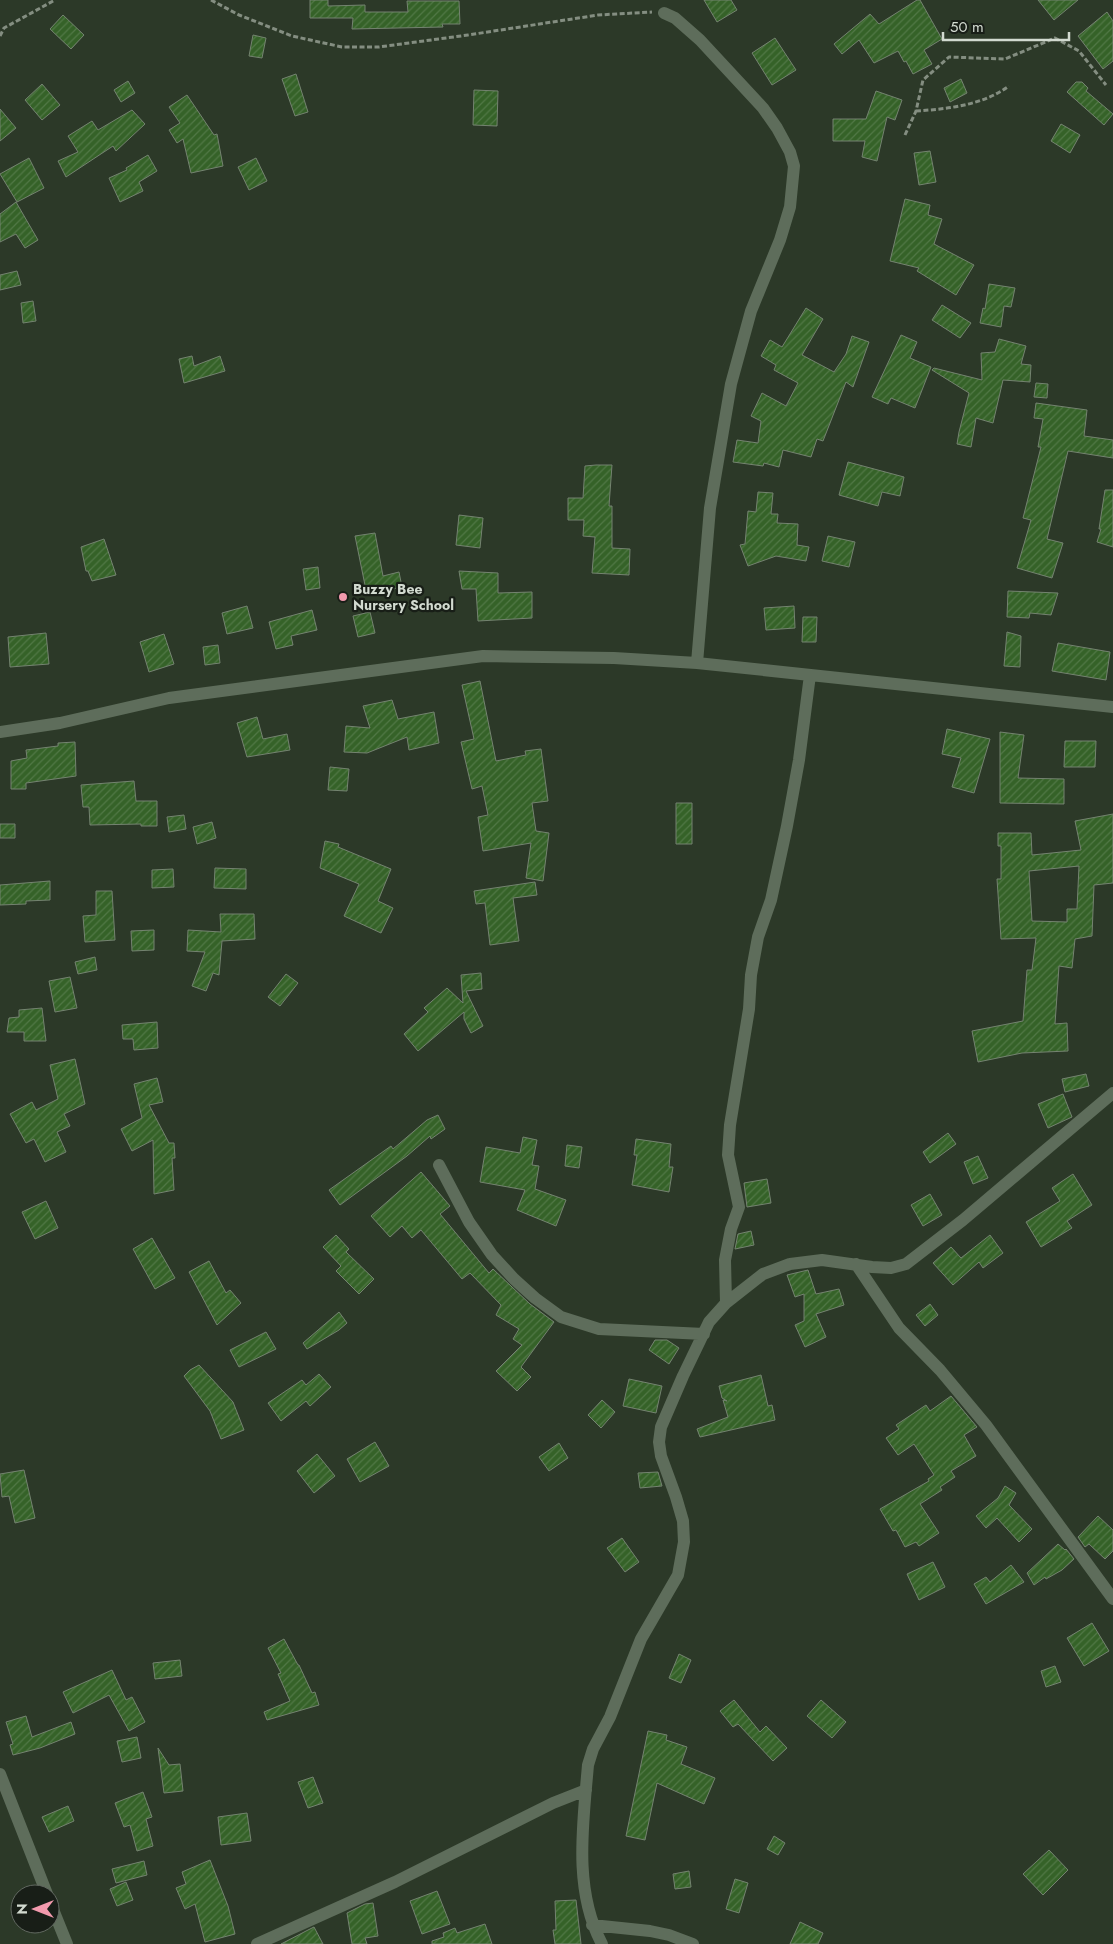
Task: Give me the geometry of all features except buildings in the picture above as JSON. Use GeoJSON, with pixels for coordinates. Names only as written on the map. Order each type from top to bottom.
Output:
{"type":"FeatureCollection","features":[{"type":"Feature","properties":{"kind":"street"},"geometry":{"type":"LineString","coordinates":[[664,13],[675,18],[700,40],[763,108],[790,152],[794,166],[790,206],[780,240],[751,311],[732,384],[710,508],[697,663]]}},
{"type":"Feature","properties":{"kind":"street"},"geometry":{"type":"LineString","coordinates":[[0,732],[60,722],[169,698],[484,656],[614,658],[697,663],[1113,707]]}},
{"type":"Feature","properties":{"kind":"street"},"geometry":{"type":"LineString","coordinates":[[726,1303],[725,1260],[731,1229],[739,1207],[728,1155],[730,1125],[750,1009],[751,975],[758,937],[771,900],[787,826],[799,760],[810,675]]}},
{"type":"Feature","properties":{"kind":"street"},"geometry":{"type":"LineString","coordinates":[[602,1944],[592,1925],[585,1893],[582,1864],[588,1765],[593,1749],[610,1717],[641,1639],[678,1575],[684,1542],[683,1522],[661,1456],[659,1442],[661,1427],[709,1322],[726,1303],[764,1274],[790,1264],[822,1260],[890,1268],[906,1264],[964,1220],[1113,1093]]}},
{"type":"Feature","properties":{"kind":"street"},"geometry":{"type":"LineString","coordinates":[[440,1165],[469,1222],[492,1255],[528,1292],[562,1317],[599,1329],[704,1334]]}},
{"type":"Feature","properties":{"kind":"street"},"geometry":{"type":"LineString","coordinates":[[856,1264],[899,1328],[940,1370],[986,1425],[1113,1599]]}},
{"type":"Feature","properties":{"kind":"street"},"geometry":{"type":"LineString","coordinates":[[0,1774],[43,1884]]}},
{"type":"Feature","properties":{"kind":"street"},"geometry":{"type":"LineString","coordinates":[[257,1944],[395,1882],[536,1811],[586,1790]]}},
{"type":"Feature","properties":{"kind":"street"},"geometry":{"type":"LineString","coordinates":[[592,1925],[650,1931],[670,1935],[693,1944]]}},
{"type":"Feature","properties":{"kind":"street"},"geometry":{"type":"LineString","coordinates":[[60,1927],[67,1944]]}},
{"type":"Feature","properties":{"kind":"path"},"geometry":{"type":"LineString","coordinates":[[0,36],[4,28],[55,0]]}},
{"type":"Feature","properties":{"kind":"path"},"geometry":{"type":"LineString","coordinates":[[211,0],[239,15],[292,36],[342,47],[378,47],[598,15],[664,13]]}},
{"type":"Feature","properties":{"kind":"path"},"geometry":{"type":"LineString","coordinates":[[905,135],[916,111],[922,80],[949,57],[1005,59],[1055,38],[1079,51],[1106,85]]}},
{"type":"Feature","properties":{"kind":"path"},"geometry":{"type":"LineString","coordinates":[[916,111],[938,110],[977,102],[996,95],[1009,86]]}},
{"type":"Feature","properties":{"kind":"place","name":"Buzzy Bee Nursery School"},"geometry":{"type":"Point","coordinates":[343,597]}}]}
